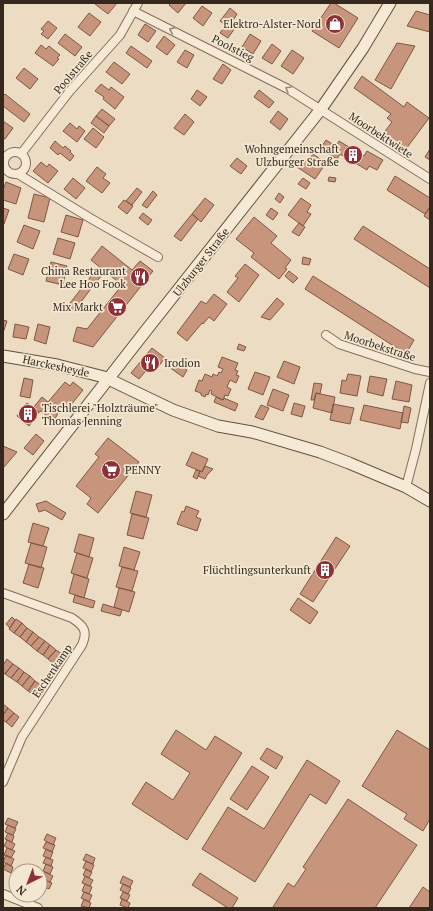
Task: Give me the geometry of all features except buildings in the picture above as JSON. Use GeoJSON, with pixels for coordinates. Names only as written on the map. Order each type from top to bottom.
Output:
{"type":"FeatureCollection","features":[{"type":"Feature","properties":{"kind":"main road","name":"Ulzburger Straße"},"geometry":{"type":"LineString","coordinates":[[3,514],[321,109],[364,48],[390,3]]}},
{"type":"Feature","properties":{"kind":"main road","name":"Harckesheyde"},"geometry":{"type":"LineString","coordinates":[[3,356],[57,365],[108,379],[173,410],[218,426],[252,432],[320,452],[406,487],[430,501]]}},
{"type":"Feature","properties":{"kind":"street","name":"Poolstraße"},"geometry":{"type":"LineString","coordinates":[[21,154],[69,92],[120,35],[138,3]]}},
{"type":"Feature","properties":{"kind":"street","name":"Poolstieg"},"geometry":{"type":"LineString","coordinates":[[133,11],[281,85],[321,109]]}},
{"type":"Feature","properties":{"kind":"street","name":"Moorbektwiete"},"geometry":{"type":"LineString","coordinates":[[321,109],[430,180]]}},
{"type":"Feature","properties":{"kind":"street"},"geometry":{"type":"LineString","coordinates":[[18,174],[25,167],[24,158],[21,154],[13,152],[9,154],[4,161],[6,170],[11,173],[18,174],[158,257]]}},
{"type":"Feature","properties":{"kind":"street","name":"Moorbekstraße"},"geometry":{"type":"LineString","coordinates":[[326,335],[339,344],[415,369],[430,372]]}},
{"type":"Feature","properties":{"kind":"street"},"geometry":{"type":"LineString","coordinates":[[406,487],[430,383]]}},
{"type":"Feature","properties":{"kind":"street","name":"Eschenkamp"},"geometry":{"type":"LineString","coordinates":[[3,593],[72,618],[81,624],[85,632],[85,639],[82,645],[22,737],[3,782]]}},
{"type":"Feature","properties":{"kind":"street"},"geometry":{"type":"LineString","coordinates":[[3,894],[38,908]]}},
{"type":"Feature","properties":{"kind":"place","name":"Elektro-Alster-Nord"},"geometry":{"type":"Point","coordinates":[335,24]}},
{"type":"Feature","properties":{"kind":"place","name":"Wohngemeinschaft Ulzburger Straße"},"geometry":{"type":"Point","coordinates":[353,155]}},
{"type":"Feature","properties":{"kind":"place","name":"China Restaurant Lee Hoo Fook"},"geometry":{"type":"Point","coordinates":[140,277]}},
{"type":"Feature","properties":{"kind":"place","name":"Mix Markt"},"geometry":{"type":"Point","coordinates":[117,307]}},
{"type":"Feature","properties":{"kind":"place","name":"Irodion"},"geometry":{"type":"Point","coordinates":[150,363]}},
{"type":"Feature","properties":{"kind":"place","name":"Tischlerei \"Holzträume\" Thomas Jenning"},"geometry":{"type":"Point","coordinates":[28,414]}},
{"type":"Feature","properties":{"kind":"place","name":"PENNY"},"geometry":{"type":"Point","coordinates":[111,470]}},
{"type":"Feature","properties":{"kind":"place","name":"Flüchtlingsunterkunft"},"geometry":{"type":"Point","coordinates":[325,570]}}]}
